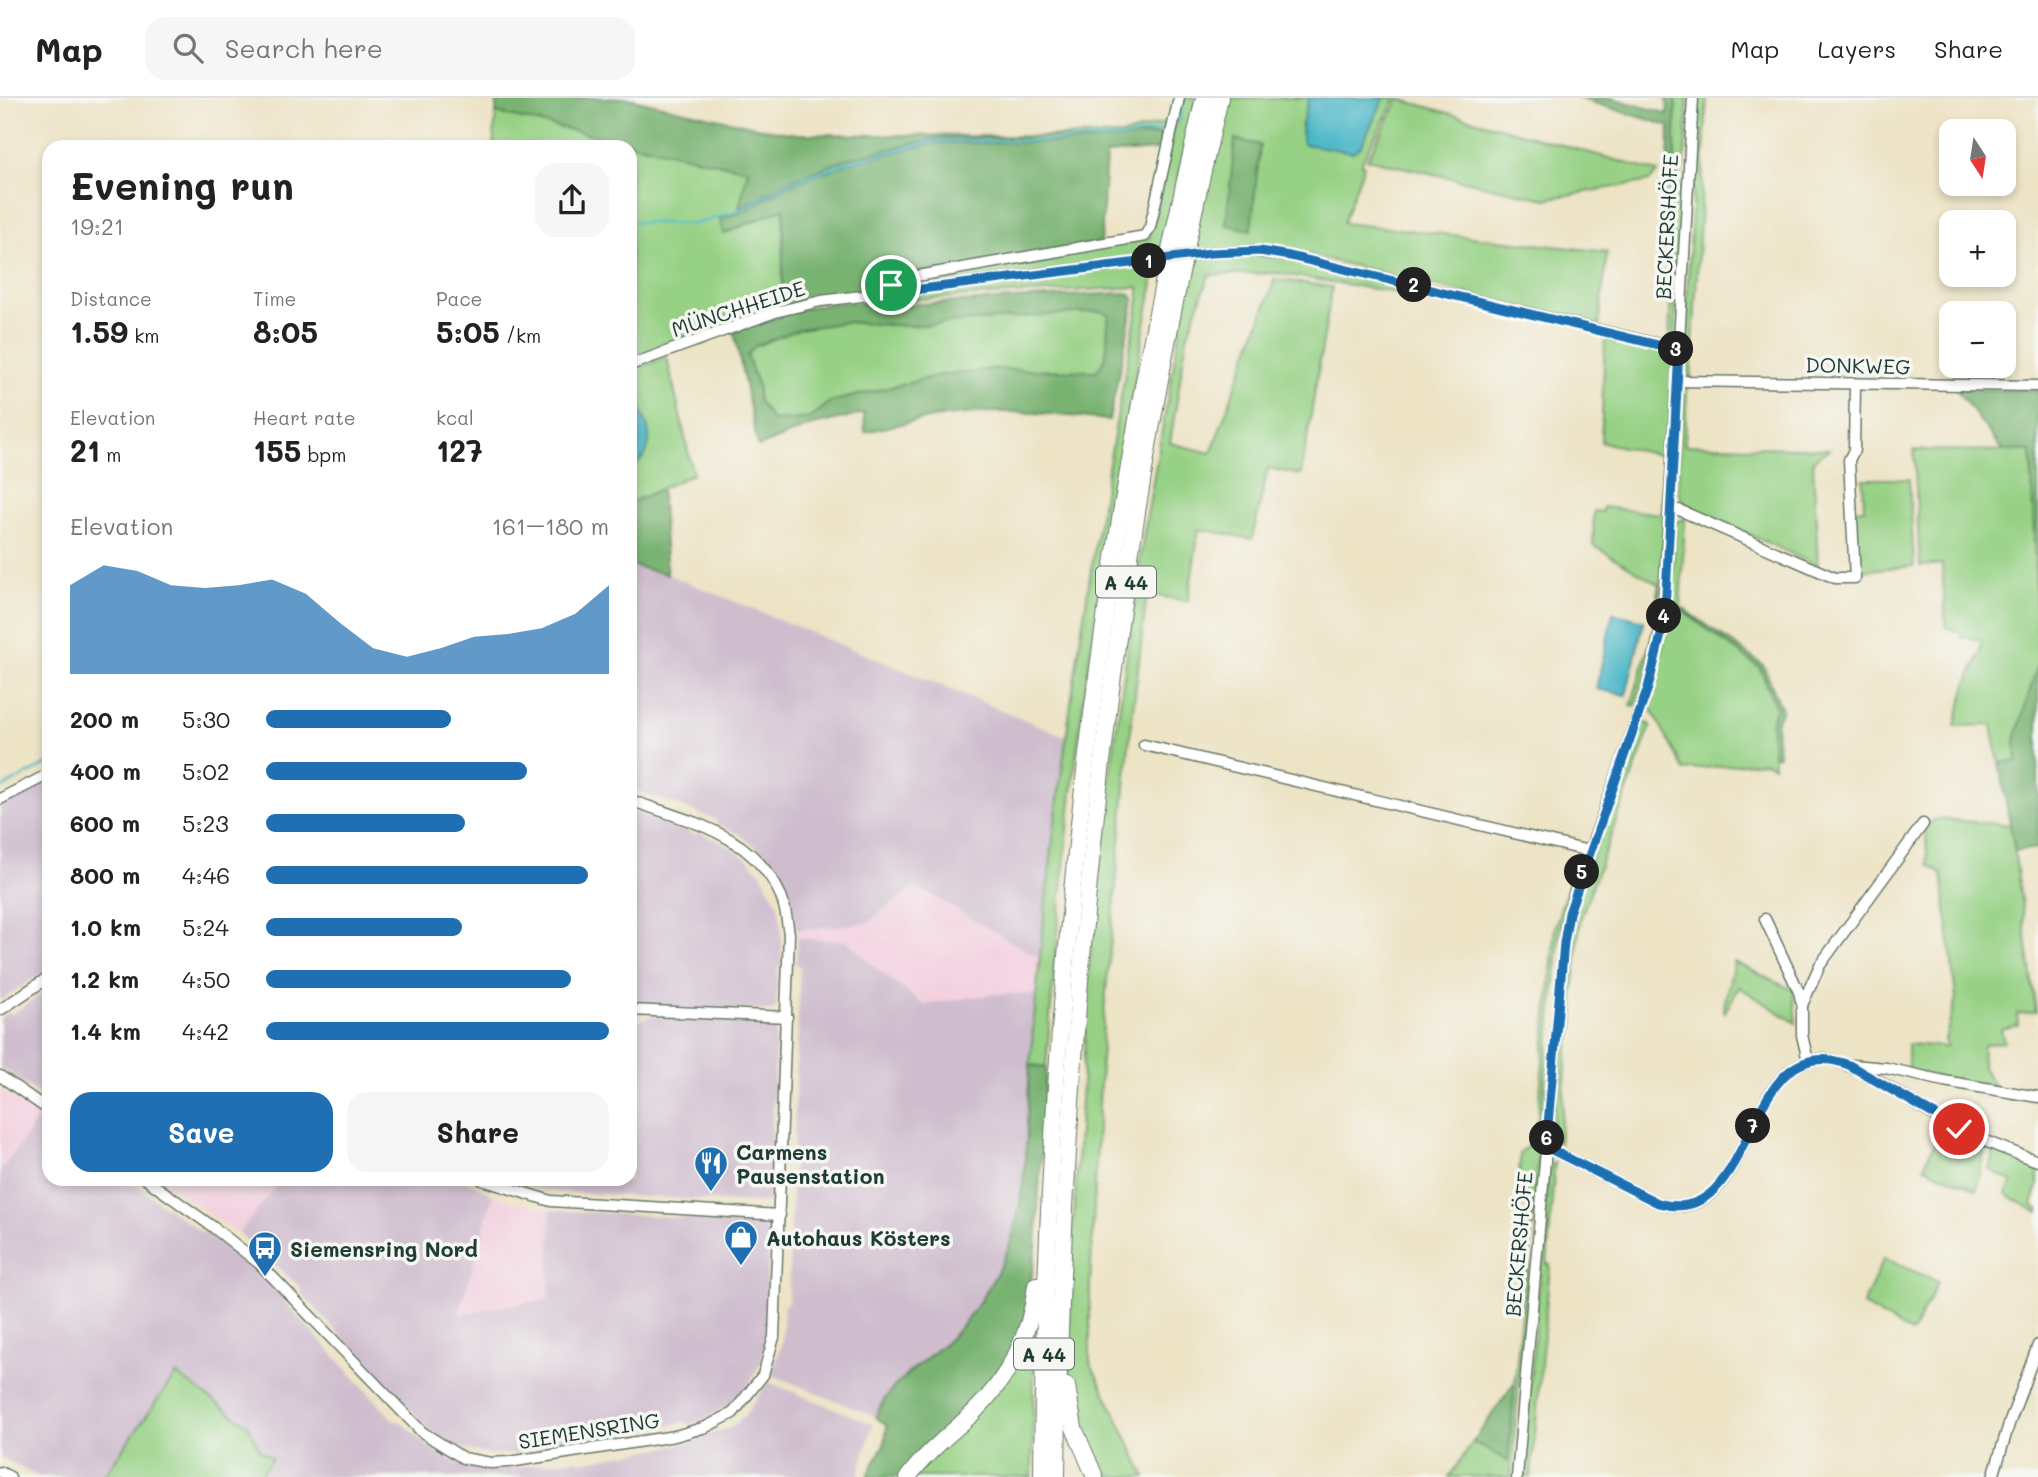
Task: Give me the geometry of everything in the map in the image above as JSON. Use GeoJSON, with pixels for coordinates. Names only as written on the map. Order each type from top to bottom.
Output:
{"type":"FeatureCollection","features":[{"type":"Feature","properties":{"kind":"highway","name":"A 44"},"geometry":{"type":"LineString","coordinates":[[1042,1477],[1048,1232],[1065,960],[1080,809],[1120,522],[1150,350],[1204,98]]}},
{"type":"Feature","properties":{"kind":"highway","name":"A 44"},"geometry":{"type":"LineString","coordinates":[[1057,1477],[1061,1283],[1068,1144],[1090,860],[1108,711],[1151,429],[1190,231],[1220,98]]}},
{"type":"Feature","properties":{"kind":"highway"},"geometry":{"type":"LineString","coordinates":[[908,1477],[933,1448],[983,1402],[1016,1357],[1031,1316],[1040,1251],[1048,1232]]}},
{"type":"Feature","properties":{"kind":"highway"},"geometry":{"type":"LineString","coordinates":[[1061,1283],[1067,1315],[1069,1407],[1076,1436],[1095,1477]]}},
{"type":"Feature","properties":{"kind":"street"},"geometry":{"type":"LineString","coordinates":[[889,293],[894,282],[902,278],[1145,236],[1150,229],[1179,98]]}},
{"type":"Feature","properties":{"kind":"street","name":"BECKERSHÖFE"},"geometry":{"type":"LineString","coordinates":[[1517,1477],[1566,930],[1571,905],[1654,665],[1665,606],[1677,381],[1683,351],[1693,98]]}},
{"type":"Feature","properties":{"kind":"street","name":"MÜNCHHEIDE"},"geometry":{"type":"LineString","coordinates":[[637,362],[775,312],[821,301],[1211,253],[1260,251],[1683,351]]}},
{"type":"Feature","properties":{"kind":"street","name":"DONKWEG"},"geometry":{"type":"LineString","coordinates":[[1677,381],[2038,386]]}},
{"type":"Feature","properties":{"kind":"street"},"geometry":{"type":"LineString","coordinates":[[1671,510],[1679,510],[1840,579],[1855,578],[1849,460],[1854,450],[1854,384]]}},
{"type":"Feature","properties":{"kind":"street"},"geometry":{"type":"LineString","coordinates":[[1144,745],[1590,851]]}},
{"type":"Feature","properties":{"kind":"street"},"geometry":{"type":"LineString","coordinates":[[0,799],[42,778]]}},
{"type":"Feature","properties":{"kind":"street","name":"SIEMENSRING"},"geometry":{"type":"LineString","coordinates":[[155,1186],[260,1264],[422,1432],[463,1458],[491,1463],[540,1458],[676,1436],[706,1427],[733,1413],[763,1375],[774,1337],[789,934],[783,899],[765,866],[742,845],[702,825],[637,802]]}},
{"type":"Feature","properties":{"kind":"street"},"geometry":{"type":"LineString","coordinates":[[1808,1061],[1801,1026],[1802,1005],[1820,965],[1923,824]]}},
{"type":"Feature","properties":{"kind":"street"},"geometry":{"type":"LineString","coordinates":[[1765,919],[1790,970],[1802,1005]]}},
{"type":"Feature","properties":{"kind":"street"},"geometry":{"type":"LineString","coordinates":[[0,1010],[42,982]]}},
{"type":"Feature","properties":{"kind":"street"},"geometry":{"type":"LineString","coordinates":[[637,1010],[787,1017]]}},
{"type":"Feature","properties":{"kind":"street"},"geometry":{"type":"LineString","coordinates":[[1546,1147],[1658,1203],[1674,1206],[1694,1203],[1721,1184],[1781,1079],[1808,1061],[1830,1060],[1849,1065],[1886,1068],[2038,1097]]}},
{"type":"Feature","properties":{"kind":"street"},"geometry":{"type":"LineString","coordinates":[[1849,1065],[1953,1126],[2038,1161]]}},
{"type":"Feature","properties":{"kind":"street"},"geometry":{"type":"LineString","coordinates":[[0,1076],[42,1105]]}},
{"type":"Feature","properties":{"kind":"street"},"geometry":{"type":"LineString","coordinates":[[502,1186],[551,1201],[780,1214]]}},
{"type":"Feature","properties":{"kind":"street"},"geometry":{"type":"LineString","coordinates":[[1993,1477],[2008,1424],[2038,1345]]}},
{"type":"Feature","properties":{"kind":"street"},"geometry":{"type":"LineString","coordinates":[[0,1472],[10,1477]]}},
{"type":"Feature","properties":{"kind":"shaded area"},"geometry":{"type":"Polygon","coordinates":[[[637,567],[667,574],[1065,736],[1039,958],[931,895],[916,889],[911,889],[867,923],[797,930],[791,899],[773,864],[755,846],[737,833],[717,824],[715,819],[637,791],[637,567]]]}},
{"type":"Feature","properties":{"kind":"shaded area"},"geometry":{"type":"Polygon","coordinates":[[[42,784],[42,973],[0,1001],[0,805],[42,784]]]}},
{"type":"Feature","properties":{"kind":"shaded area"},"geometry":{"type":"Polygon","coordinates":[[[637,814],[696,835],[700,833],[722,842],[745,857],[759,870],[778,905],[781,923],[782,965],[778,968],[776,1007],[772,1011],[645,1005],[637,1000],[637,814]]]}},
{"type":"Feature","properties":{"kind":"shaded area"},"geometry":{"type":"Polygon","coordinates":[[[911,889],[931,895],[1039,958],[1036,994],[992,994],[924,1005],[847,941],[797,938],[797,930],[867,923],[911,889]]]}},
{"type":"Feature","properties":{"kind":"shaded area"},"geometry":{"type":"Polygon","coordinates":[[[797,938],[847,941],[924,1005],[992,994],[1036,994],[1021,1191],[1013,1235],[990,1288],[958,1330],[907,1375],[880,1406],[876,1417],[772,1375],[782,1342],[784,1306],[788,1302],[800,967],[796,964],[797,938]]]}},
{"type":"Feature","properties":{"kind":"shaded area"},"geometry":{"type":"Polygon","coordinates":[[[42,995],[42,1096],[0,1067],[0,1019],[7,1013],[12,1014],[42,995]]]}},
{"type":"Feature","properties":{"kind":"shaded area"},"geometry":{"type":"Polygon","coordinates":[[[651,1016],[772,1021],[776,1025],[770,1179],[774,1182],[770,1200],[759,1203],[560,1192],[528,1186],[637,1186],[637,1022],[651,1016]]]}},
{"type":"Feature","properties":{"kind":"shaded area"},"geometry":{"type":"Polygon","coordinates":[[[0,1089],[41,1114],[0,1172],[0,1089]]]}},
{"type":"Feature","properties":{"kind":"shaded area"},"geometry":{"type":"Polygon","coordinates":[[[41,1114],[42,1186],[136,1186],[201,1232],[206,1231],[285,1297],[285,1302],[394,1421],[400,1421],[432,1450],[450,1460],[475,1468],[504,1469],[576,1459],[580,1462],[690,1443],[693,1439],[730,1428],[744,1417],[768,1382],[873,1424],[858,1477],[259,1477],[272,1458],[259,1449],[249,1426],[176,1375],[103,1477],[39,1477],[0,1457],[0,1172],[41,1114]]]}},
{"type":"Feature","properties":{"kind":"shaded area"},"geometry":{"type":"Polygon","coordinates":[[[168,1186],[276,1186],[239,1233],[168,1186]]]}},
{"type":"Feature","properties":{"kind":"shaded area"},"geometry":{"type":"Polygon","coordinates":[[[276,1186],[476,1186],[493,1195],[459,1314],[549,1299],[551,1210],[759,1222],[769,1226],[772,1236],[768,1252],[767,1336],[760,1364],[749,1384],[734,1401],[705,1420],[689,1425],[685,1422],[563,1443],[560,1447],[516,1454],[488,1454],[449,1443],[429,1429],[301,1293],[301,1288],[239,1233],[276,1186]]]}},
{"type":"Feature","properties":{"kind":"shaded area"},"geometry":{"type":"Polygon","coordinates":[[[493,1195],[551,1210],[549,1299],[458,1314],[493,1195]]]}},
{"type":"Feature","properties":{"kind":"green space"},"geometry":{"type":"Polygon","coordinates":[[[497,98],[628,98],[797,134],[1071,137],[933,139],[850,158],[789,181],[739,208],[748,170],[637,145],[637,140],[615,140],[496,113],[497,98]]]}},
{"type":"Feature","properties":{"kind":"green space"},"geometry":{"type":"Polygon","coordinates":[[[1181,98],[1196,98],[1165,243],[1156,267],[1100,589],[1072,789],[1046,1067],[1030,1065],[1049,873],[1074,681],[1104,490],[1139,300],[1139,287],[883,301],[883,297],[896,288],[897,282],[1149,239],[1181,98]]]}},
{"type":"Feature","properties":{"kind":"green space"},"geometry":{"type":"Polygon","coordinates":[[[1229,98],[1309,98],[1301,128],[1303,143],[1353,152],[1361,146],[1384,98],[1396,98],[1363,159],[1364,165],[1343,223],[1607,252],[1599,326],[1289,250],[1255,248],[1261,256],[1290,258],[1455,299],[1448,301],[1276,273],[1209,275],[1187,337],[1170,443],[1211,453],[1275,279],[1332,287],[1301,475],[1268,468],[1252,539],[1199,529],[1188,601],[1147,594],[1129,744],[1103,1024],[1090,1285],[1090,1362],[1146,1477],[1102,1477],[1087,1450],[1071,1394],[1069,1341],[1073,1227],[1090,957],[1107,797],[1143,538],[1201,210],[1229,98]]]}},
{"type":"Feature","properties":{"kind":"green space"},"geometry":{"type":"Polygon","coordinates":[[[1578,98],[1612,98],[1668,114],[1667,98],[1676,98],[1674,176],[1668,175],[1669,126],[1578,98]]]}},
{"type":"Feature","properties":{"kind":"green space"},"geometry":{"type":"Polygon","coordinates":[[[1676,98],[1688,98],[1685,163],[1682,172],[1674,176],[1676,98]]]}},
{"type":"Feature","properties":{"kind":"green space"},"geometry":{"type":"Polygon","coordinates":[[[1698,98],[1707,98],[1691,378],[1683,373],[1698,98]]]}},
{"type":"Feature","properties":{"kind":"green space"},"geometry":{"type":"Polygon","coordinates":[[[1399,99],[1658,172],[1650,181],[1545,199],[1367,159],[1399,99]]]}},
{"type":"Feature","properties":{"kind":"green space"},"geometry":{"type":"Polygon","coordinates":[[[496,113],[616,140],[494,140],[496,113]]]}},
{"type":"Feature","properties":{"kind":"green space"},"geometry":{"type":"Polygon","coordinates":[[[1171,121],[1169,134],[1141,135],[1123,140],[934,143],[852,162],[789,185],[742,212],[723,234],[784,208],[782,307],[637,359],[637,145],[749,170],[740,207],[789,181],[850,158],[933,139],[1122,135],[1171,121]]]}},
{"type":"Feature","properties":{"kind":"green space"},"geometry":{"type":"Polygon","coordinates":[[[1169,134],[1166,149],[1106,154],[1101,242],[889,282],[883,290],[782,307],[784,208],[723,234],[720,219],[742,212],[789,185],[852,162],[934,143],[1084,142],[1169,134]]]}},
{"type":"Feature","properties":{"kind":"green space"},"geometry":{"type":"Polygon","coordinates":[[[1235,139],[1260,145],[1251,230],[1226,225],[1235,139]]]}},
{"type":"Feature","properties":{"kind":"green space"},"geometry":{"type":"Polygon","coordinates":[[[1661,186],[1680,187],[1682,194],[1675,339],[1669,344],[1671,235],[1661,186]]]}},
{"type":"Feature","properties":{"kind":"green space"},"geometry":{"type":"Polygon","coordinates":[[[1130,294],[1134,300],[1109,420],[990,412],[936,418],[865,432],[864,413],[809,426],[758,447],[734,332],[789,313],[826,304],[844,302],[883,306],[1130,294]],[[1102,311],[908,326],[846,322],[799,329],[755,346],[747,355],[758,387],[758,401],[773,421],[805,419],[812,417],[830,402],[945,374],[990,369],[1096,371],[1106,352],[1109,315],[1102,311]]]}},
{"type":"Feature","properties":{"kind":"green space"},"geometry":{"type":"Polygon","coordinates":[[[1102,310],[1110,315],[1104,360],[1096,372],[990,369],[945,374],[830,402],[812,417],[805,419],[773,421],[758,401],[758,387],[746,355],[755,346],[799,329],[846,322],[908,326],[1102,310]]]}},
{"type":"Feature","properties":{"kind":"green space"},"geometry":{"type":"Polygon","coordinates":[[[1605,335],[1672,353],[1674,356],[1658,625],[1635,706],[1631,706],[1656,623],[1659,585],[1593,545],[1594,511],[1602,512],[1603,507],[1661,514],[1664,456],[1601,442],[1605,335]]]}},
{"type":"Feature","properties":{"kind":"green space"},"geometry":{"type":"Polygon","coordinates":[[[667,357],[693,474],[637,500],[637,462],[646,454],[637,414],[637,368],[667,357]]]}},
{"type":"Feature","properties":{"kind":"green space"},"geometry":{"type":"Polygon","coordinates":[[[1687,384],[1685,445],[1829,449],[1813,461],[1818,566],[1685,505],[1678,491],[1682,389],[1687,384]]]}},
{"type":"Feature","properties":{"kind":"green space"},"geometry":{"type":"Polygon","coordinates":[[[1956,389],[2038,390],[2038,643],[2031,451],[2002,450],[1956,389]]]}},
{"type":"Feature","properties":{"kind":"green space"},"geometry":{"type":"Polygon","coordinates":[[[1914,450],[2031,451],[2038,664],[2015,740],[2017,761],[1999,763],[1992,725],[1955,726],[1967,684],[1980,653],[1981,640],[1961,637],[1960,632],[1946,627],[1942,564],[1920,566],[1914,450]]]}},
{"type":"Feature","properties":{"kind":"green space"},"geometry":{"type":"Polygon","coordinates":[[[1863,479],[1909,479],[1914,566],[1857,571],[1853,510],[1864,509],[1863,479]]]}},
{"type":"Feature","properties":{"kind":"green space"},"geometry":{"type":"Polygon","coordinates":[[[661,489],[667,574],[637,567],[637,500],[661,489]]]}},
{"type":"Feature","properties":{"kind":"green space"},"geometry":{"type":"Polygon","coordinates":[[[1685,519],[1680,609],[1760,668],[1776,708],[1772,722],[1774,766],[1764,762],[1684,770],[1648,702],[1665,637],[1671,599],[1676,524],[1677,521],[1685,519]]]}},
{"type":"Feature","properties":{"kind":"green space"},"geometry":{"type":"Polygon","coordinates":[[[1680,606],[1763,665],[1782,710],[1776,722],[1778,756],[1773,756],[1772,718],[1776,708],[1760,668],[1680,609],[1680,606]]]}},
{"type":"Feature","properties":{"kind":"green space"},"geometry":{"type":"Polygon","coordinates":[[[2038,664],[2038,848],[2015,851],[1999,763],[2017,761],[2015,740],[2038,664]]]}},
{"type":"Feature","properties":{"kind":"green space"},"geometry":{"type":"Polygon","coordinates":[[[1640,723],[1651,725],[1580,920],[1559,1143],[1552,1133],[1571,927],[1577,898],[1640,723]]]}},
{"type":"Feature","properties":{"kind":"green space"},"geometry":{"type":"Polygon","coordinates":[[[1937,819],[2011,825],[2036,1012],[2017,1014],[2018,1025],[2001,1029],[2004,1042],[1983,1045],[1982,1066],[1995,1087],[1908,1071],[1908,1044],[1947,1047],[1945,1039],[1956,998],[1942,874],[1928,865],[1925,825],[1937,819]]]}},
{"type":"Feature","properties":{"kind":"green space"},"geometry":{"type":"Polygon","coordinates":[[[1579,851],[1580,858],[1565,904],[1559,938],[1540,1136],[1536,1139],[1555,927],[1579,851]]]}},
{"type":"Feature","properties":{"kind":"green space"},"geometry":{"type":"Polygon","coordinates":[[[1734,962],[1793,990],[1796,1023],[1739,987],[1725,1012],[1723,1010],[1734,962]]]}},
{"type":"Feature","properties":{"kind":"green space"},"geometry":{"type":"Polygon","coordinates":[[[1030,1065],[1046,1067],[1036,1247],[1024,1327],[997,1379],[901,1477],[867,1477],[885,1442],[887,1426],[876,1417],[891,1390],[960,1328],[991,1284],[1008,1248],[1021,1195],[1030,1065]]]}},
{"type":"Feature","properties":{"kind":"green space"},"geometry":{"type":"Polygon","coordinates":[[[1942,1126],[1985,1146],[1977,1190],[1924,1167],[1942,1126]]]}},
{"type":"Feature","properties":{"kind":"green space"},"geometry":{"type":"Polygon","coordinates":[[[1532,1142],[1539,1149],[1511,1477],[1449,1477],[1473,1442],[1508,1460],[1531,1202],[1525,1206],[1519,1188],[1520,1153],[1532,1142]]]}},
{"type":"Feature","properties":{"kind":"green space"},"geometry":{"type":"Polygon","coordinates":[[[1994,1150],[2038,1165],[2038,1186],[2032,1205],[2038,1209],[2038,1213],[2006,1194],[2012,1182],[1989,1169],[1994,1150]]]}},
{"type":"Feature","properties":{"kind":"green space"},"geometry":{"type":"Polygon","coordinates":[[[1555,1162],[1547,1264],[1550,1265],[1531,1477],[1522,1477],[1549,1169],[1555,1162]]]}},
{"type":"Feature","properties":{"kind":"green space"},"geometry":{"type":"Polygon","coordinates":[[[1884,1258],[1938,1282],[1912,1333],[1863,1305],[1884,1258]]]}},
{"type":"Feature","properties":{"kind":"green space"},"geometry":{"type":"Polygon","coordinates":[[[1035,1325],[1032,1477],[912,1477],[1035,1325]]]}},
{"type":"Feature","properties":{"kind":"green space"},"geometry":{"type":"Polygon","coordinates":[[[176,1374],[249,1426],[259,1449],[272,1458],[259,1477],[103,1477],[176,1374]]]}},
{"type":"Feature","properties":{"kind":"green space"},"geometry":{"type":"Polygon","coordinates":[[[1515,1382],[1508,1461],[1473,1442],[1515,1382]]]}},
{"type":"Feature","properties":{"kind":"water"},"geometry":{"type":"Polygon","coordinates":[[[1309,98],[1384,98],[1361,146],[1353,152],[1303,144],[1301,128],[1309,98]]]}},
{"type":"Feature","properties":{"kind":"water"},"geometry":{"type":"Polygon","coordinates":[[[637,406],[649,432],[645,455],[637,464],[637,406]]]}},
{"type":"Feature","properties":{"kind":"water"},"geometry":{"type":"Polygon","coordinates":[[[1613,613],[1644,621],[1626,695],[1596,689],[1613,613]]]}},
{"type":"Feature","properties":{"kind":"waterway"},"geometry":{"type":"LineString","coordinates":[[1179,122],[1185,98]]}},
{"type":"Feature","properties":{"kind":"waterway"},"geometry":{"type":"LineString","coordinates":[[637,222],[696,224],[740,210],[786,184],[851,161],[934,141],[1121,138],[1167,129]]}},
{"type":"Feature","properties":{"kind":"waterway"},"geometry":{"type":"LineString","coordinates":[[0,789],[42,767]]}},
{"type":"Feature","properties":{"kind":"place","name":"Carmens Pausenstation"},"geometry":{"type":"Point","coordinates":[711,1193]}},
{"type":"Feature","properties":{"kind":"place","name":"Autohaus Kösters"},"geometry":{"type":"Point","coordinates":[741,1267]}},
{"type":"Feature","properties":{"kind":"place","name":"Siemensring Nord"},"geometry":{"type":"Point","coordinates":[265,1278]}},
{"type":"Feature","properties":{"kind":"route"},"geometry":{"type":"LineString","coordinates":[[891,285],[889,293],[1211,253],[1260,251],[1679,350],[1666,593],[1661,635],[1648,688],[1569,913],[1546,1147],[1658,1203],[1674,1206],[1694,1203],[1721,1184],[1783,1076],[1801,1064],[1819,1059],[1849,1065],[1959,1129]]}}]}
